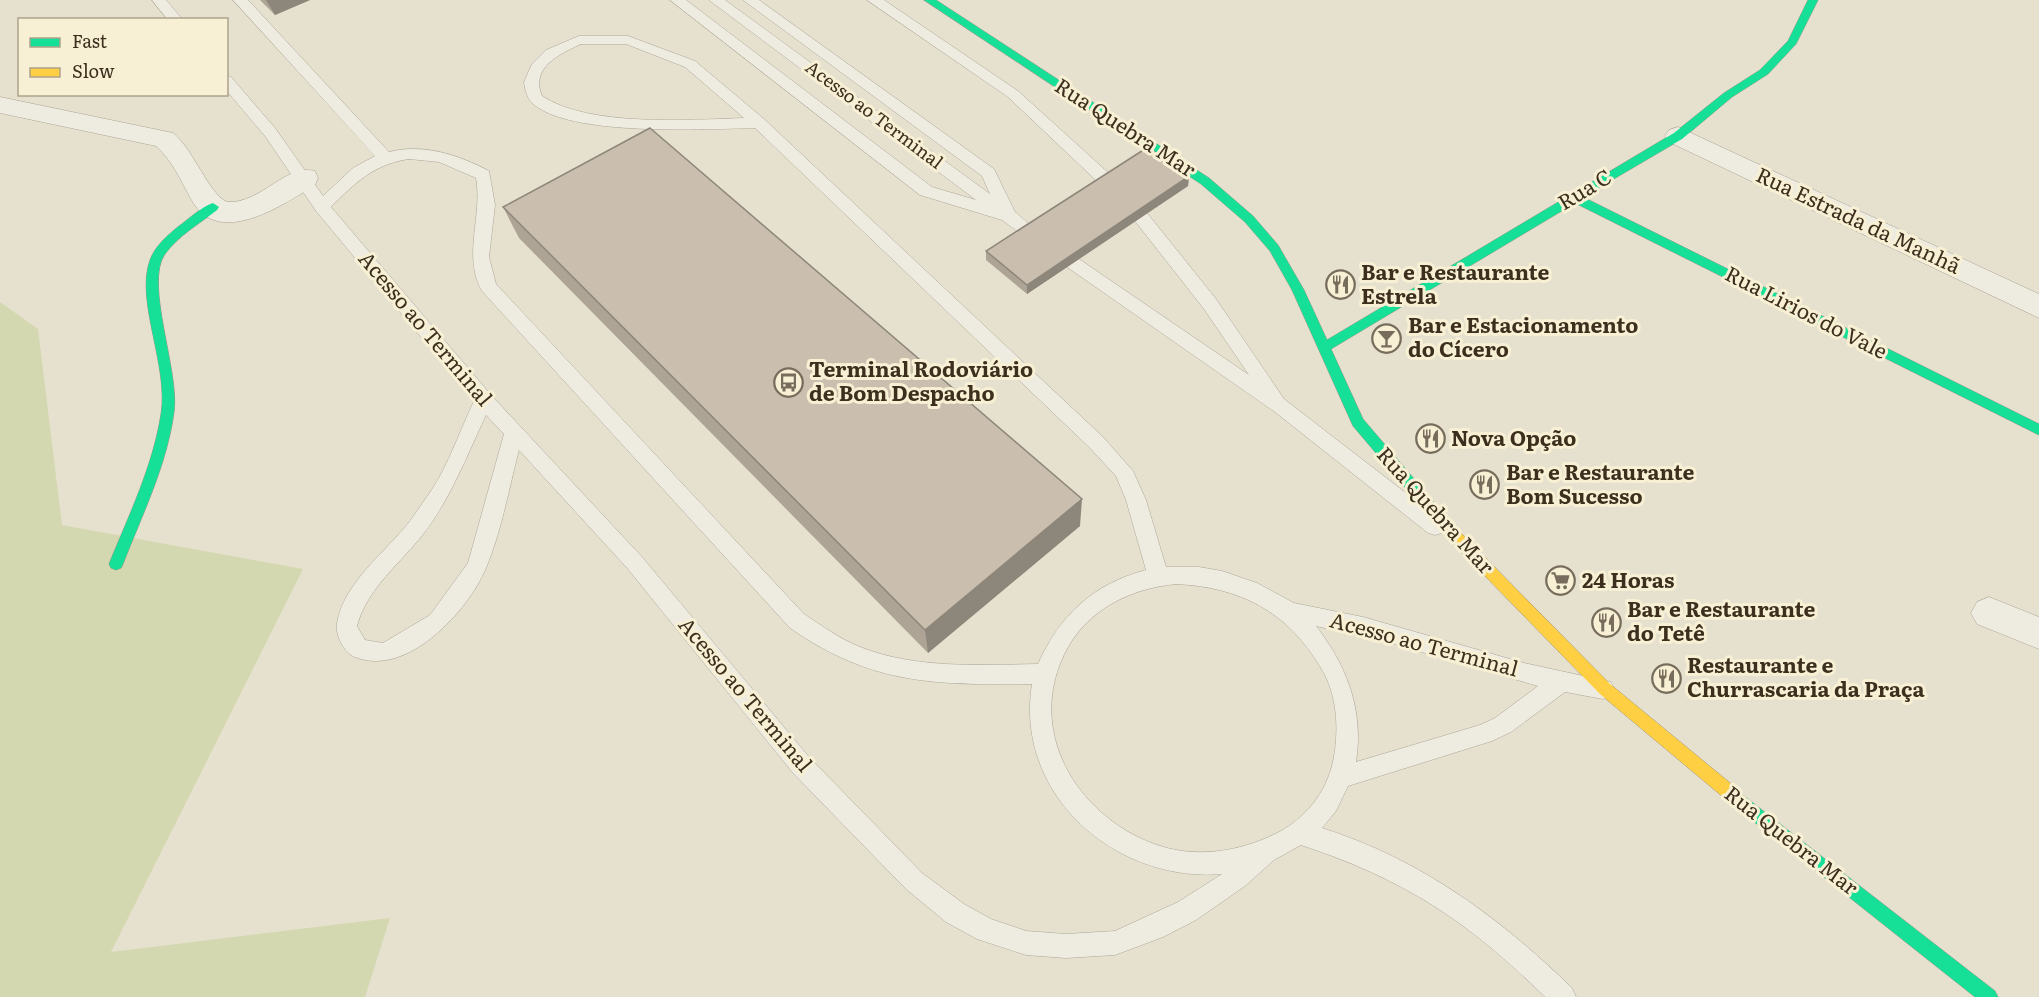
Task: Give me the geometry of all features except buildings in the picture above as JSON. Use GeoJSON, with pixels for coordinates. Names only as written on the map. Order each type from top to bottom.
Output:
{"type":"FeatureCollection","features":[{"type":"Feature","properties":{"kind":"street","name":"Rua Quebra Mar"},"geometry":{"type":"LineString","coordinates":[[929,0],[1166,154],[1226,198],[1274,248],[1326,346],[1347,401],[1358,422],[1399,473],[1475,559],[1605,689],[1711,778],[1989,997]]}},
{"type":"Feature","properties":{"kind":"street","name":"Rua C"},"geometry":{"type":"LineString","coordinates":[[1326,346],[1678,136],[1728,95],[1764,72],[1792,42],[1813,0]]}},
{"type":"Feature","properties":{"kind":"street"},"geometry":{"type":"LineString","coordinates":[[0,105],[164,139],[177,149],[213,207],[238,211],[258,206],[305,178]]}},
{"type":"Feature","properties":{"kind":"street","name":"Rua Estrada da Manhã"},"geometry":{"type":"LineString","coordinates":[[1678,136],[2039,307]]}},
{"type":"Feature","properties":{"kind":"street","name":"Rua Lirios do Vale"},"geometry":{"type":"LineString","coordinates":[[1573,197],[2039,430]]}},
{"type":"Feature","properties":{"kind":"street"},"geometry":{"type":"LineString","coordinates":[[116,564],[152,469],[168,412],[170,381],[150,276],[156,258],[161,252],[213,207]]}},
{"type":"Feature","properties":{"kind":"street"},"geometry":{"type":"LineString","coordinates":[[1989,613],[2039,633]]}},
{"type":"Feature","properties":{"kind":"lane"},"geometry":{"type":"LineString","coordinates":[[159,0],[174,18]]}},
{"type":"Feature","properties":{"kind":"lane"},"geometry":{"type":"LineString","coordinates":[[240,0],[385,157]]}},
{"type":"Feature","properties":{"kind":"lane"},"geometry":{"type":"LineString","coordinates":[[677,0],[926,191],[1008,216]]}},
{"type":"Feature","properties":{"kind":"lane","name":"Acesso ao Terminal"},"geometry":{"type":"LineString","coordinates":[[716,0],[1030,232]]}},
{"type":"Feature","properties":{"kind":"lane"},"geometry":{"type":"LineString","coordinates":[[750,0],[988,173],[1008,216]]}},
{"type":"Feature","properties":{"kind":"lane"},"geometry":{"type":"LineString","coordinates":[[874,0],[1013,94],[1108,182]]}},
{"type":"Feature","properties":{"kind":"lane"},"geometry":{"type":"LineString","coordinates":[[759,123],[638,123],[592,118],[562,112],[543,105],[536,99],[531,82],[537,67],[550,53],[579,40],[628,40],[690,64],[759,123],[1096,442],[1122,471],[1137,500],[1158,576]]}},
{"type":"Feature","properties":{"kind":"lane","name":"Acesso ao Terminal"},"geometry":{"type":"LineString","coordinates":[[228,82],[305,178],[322,207],[484,400],[635,563],[801,765],[914,881],[965,919],[986,930],[1026,943],[1066,946],[1115,943],[1154,928],[1187,910],[1237,878],[1265,854],[1299,833],[1322,815],[1340,778],[1348,750],[1348,728],[1341,686],[1329,658],[1317,641],[1288,611],[1248,588],[1203,575],[1158,576],[1120,587],[1086,608],[1060,638],[1045,674],[1040,697],[1043,739],[1062,786],[1096,823],[1138,852],[1165,860],[1216,866],[1265,854]]}},
{"type":"Feature","properties":{"kind":"lane"},"geometry":{"type":"LineString","coordinates":[[322,207],[362,169],[385,157],[412,154],[451,158],[483,175],[489,206],[480,241],[480,268],[488,287],[797,621],[825,640],[856,656],[902,669],[956,675],[1045,674]]}},
{"type":"Feature","properties":{"kind":"lane"},"geometry":{"type":"LineString","coordinates":[[1141,217],[1210,304],[1282,407]]}},
{"type":"Feature","properties":{"kind":"lane"},"geometry":{"type":"LineString","coordinates":[[1072,263],[1282,407],[1475,559]]}},
{"type":"Feature","properties":{"kind":"lane"},"geometry":{"type":"LineString","coordinates":[[484,400],[440,493],[417,527],[373,577],[352,607],[346,626],[351,640],[358,649],[383,653],[401,646],[437,622],[453,601],[477,566],[514,433]]}},
{"type":"Feature","properties":{"kind":"lane","name":"Acesso ao Terminal"},"geometry":{"type":"LineString","coordinates":[[1288,611],[1346,621],[1560,683],[1605,689]]}},
{"type":"Feature","properties":{"kind":"lane","name":"Acesso ao Terminal"},"geometry":{"type":"LineString","coordinates":[[1340,778],[1484,734],[1503,725],[1560,683]]}},
{"type":"Feature","properties":{"kind":"lane"},"geometry":{"type":"LineString","coordinates":[[1299,833],[1364,855],[1443,897],[1515,950],[1563,997]]}},
{"type":"Feature","properties":{"kind":"green space"},"geometry":{"type":"Polygon","coordinates":[[[0,302],[38,329],[62,525],[303,569],[111,952],[390,918],[365,997],[0,997],[0,302]]]}},
{"type":"Feature","properties":{"kind":"traffic: fast"},"geometry":{"type":"LineString","coordinates":[[929,0],[1205,181],[1249,219],[1274,248],[1298,290],[1358,422],[1452,533]]}},
{"type":"Feature","properties":{"kind":"traffic: fast"},"geometry":{"type":"LineString","coordinates":[[1326,346],[1678,136],[1728,95],[1764,72],[1792,42],[1813,0]]}},
{"type":"Feature","properties":{"kind":"traffic: fast"},"geometry":{"type":"LineString","coordinates":[[1573,197],[2039,430]]}},
{"type":"Feature","properties":{"kind":"traffic: fast"},"geometry":{"type":"LineString","coordinates":[[116,564],[153,470],[168,412],[167,374],[153,290],[156,259],[174,237],[213,207]]}},
{"type":"Feature","properties":{"kind":"traffic: fast"},"geometry":{"type":"LineString","coordinates":[[1735,797],[1989,997]]}},
{"type":"Feature","properties":{"kind":"traffic: slow"},"geometry":{"type":"LineString","coordinates":[[1452,533],[1605,689],[1735,797]]}},
{"type":"Feature","properties":{"kind":"place","name":"Bar e Restaurante Estrela"},"geometry":{"type":"Point","coordinates":[1340,285]}},
{"type":"Feature","properties":{"kind":"place","name":"Bar e Estacionamento do Cícero"},"geometry":{"type":"Point","coordinates":[1387,338]}},
{"type":"Feature","properties":{"kind":"place","name":"Terminal Rodoviário de Bom Despacho"},"geometry":{"type":"Point","coordinates":[788,382]}},
{"type":"Feature","properties":{"kind":"place","name":"Nova Opção"},"geometry":{"type":"Point","coordinates":[1430,439]}},
{"type":"Feature","properties":{"kind":"place","name":"Bar e Restaurante Bom Sucesso"},"geometry":{"type":"Point","coordinates":[1485,485]}},
{"type":"Feature","properties":{"kind":"place","name":"24 Horas"},"geometry":{"type":"Point","coordinates":[1561,581]}},
{"type":"Feature","properties":{"kind":"place","name":"Bar e Restaurante do Tetê"},"geometry":{"type":"Point","coordinates":[1606,622]}},
{"type":"Feature","properties":{"kind":"place","name":"Restaurante e Churrascaria da Praça"},"geometry":{"type":"Point","coordinates":[1666,678]}}]}
